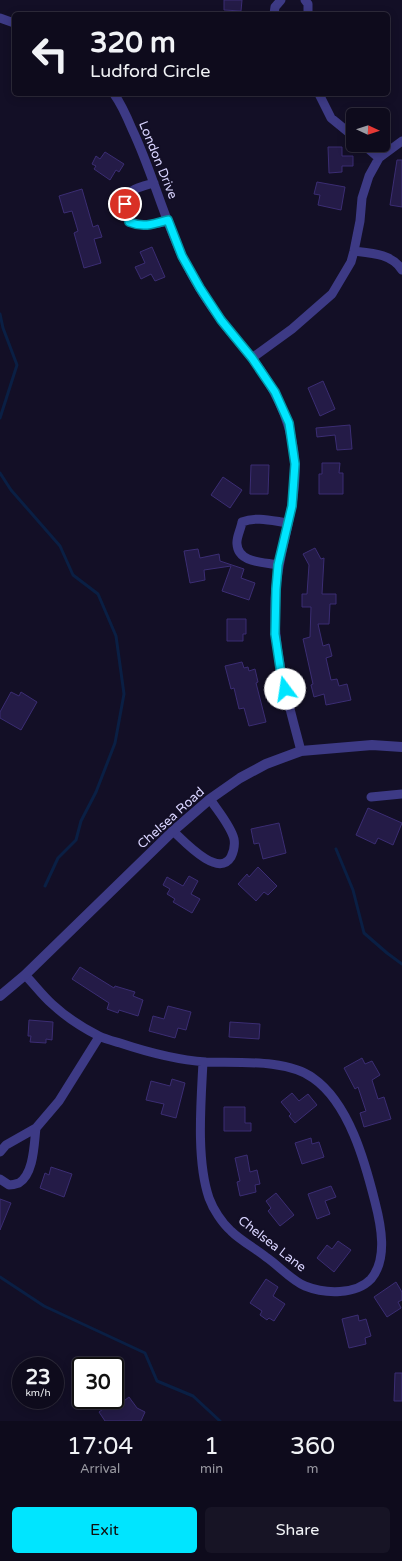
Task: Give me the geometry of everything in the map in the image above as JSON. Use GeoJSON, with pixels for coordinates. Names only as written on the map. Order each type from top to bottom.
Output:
{"type":"FeatureCollection","features":[{"type":"Feature","properties":{"kind":"street"},"geometry":{"type":"LineString","coordinates":[[274,12],[275,7],[281,0]]}},
{"type":"Feature","properties":{"kind":"street"},"geometry":{"type":"LineString","coordinates":[[305,0],[308,4],[308,12]]}},
{"type":"Feature","properties":{"kind":"street"},"geometry":{"type":"LineString","coordinates":[[0,18],[12,22]]}},
{"type":"Feature","properties":{"kind":"street","name":"London Drive"},"geometry":{"type":"LineString","coordinates":[[116,96],[120,101],[138,142],[182,256],[200,288],[221,320],[252,358],[275,392],[289,423],[295,464],[292,506],[278,565],[275,634],[281,674],[301,751]]}},
{"type":"Feature","properties":{"kind":"street"},"geometry":{"type":"LineString","coordinates":[[320,96],[331,118],[346,130]]}},
{"type":"Feature","properties":{"kind":"street"},"geometry":{"type":"LineString","coordinates":[[252,358],[292,329],[332,294],[351,262],[360,221],[362,198],[369,176],[379,158],[402,142]]}},
{"type":"Feature","properties":{"kind":"street"},"geometry":{"type":"LineString","coordinates":[[372,152],[379,158]]}},
{"type":"Feature","properties":{"kind":"street"},"geometry":{"type":"LineString","coordinates":[[154,182],[135,188],[128,194],[125,204],[129,222],[146,226],[168,220]]}},
{"type":"Feature","properties":{"kind":"street"},"geometry":{"type":"LineString","coordinates":[[354,251],[377,253],[397,263],[402,270]]}},
{"type":"Feature","properties":{"kind":"street"},"geometry":{"type":"LineString","coordinates":[[278,565],[245,558],[239,553],[236,543],[242,522],[249,519],[288,523]]}},
{"type":"Feature","properties":{"kind":"street","name":"Chelsea Road"},"geometry":{"type":"LineString","coordinates":[[0,996],[25,975],[173,831],[210,799],[240,778],[266,764],[301,751],[372,745],[402,747]]}},
{"type":"Feature","properties":{"kind":"street"},"geometry":{"type":"LineString","coordinates":[[371,797],[402,794]]}},
{"type":"Feature","properties":{"kind":"street"},"geometry":{"type":"LineString","coordinates":[[173,831],[197,854],[214,863],[222,863],[230,859],[234,849],[234,838],[210,799]]}},
{"type":"Feature","properties":{"kind":"street","name":"Chelsea Lane"},"geometry":{"type":"LineString","coordinates":[[25,975],[52,1004],[99,1037],[149,1052],[203,1062],[260,1063],[299,1070],[315,1079],[340,1106],[350,1125],[377,1210],[382,1242],[379,1263],[373,1276],[363,1287],[332,1291],[317,1290],[303,1285],[230,1230],[214,1210],[209,1197],[203,1169],[201,1118],[203,1062]]}},
{"type":"Feature","properties":{"kind":"street"},"geometry":{"type":"LineString","coordinates":[[0,1152],[6,1145],[36,1128],[59,1101],[99,1037]]}},
{"type":"Feature","properties":{"kind":"street"},"geometry":{"type":"LineString","coordinates":[[0,1179],[9,1185],[18,1183],[24,1178],[30,1169],[36,1128]]}},
{"type":"Feature","properties":{"kind":"building"},"geometry":{"type":"Polygon","coordinates":[[[224,0],[242,0],[241,11],[224,10],[224,0]]]}},
{"type":"Feature","properties":{"kind":"building"},"geometry":{"type":"Polygon","coordinates":[[[328,147],[342,147],[342,156],[353,156],[353,166],[342,166],[342,172],[329,173],[328,147]]]}},
{"type":"Feature","properties":{"kind":"building"},"geometry":{"type":"Polygon","coordinates":[[[105,152],[124,164],[119,172],[116,170],[110,180],[94,169],[96,166],[92,164],[96,156],[100,159],[105,152]]]}},
{"type":"Feature","properties":{"kind":"building"},"geometry":{"type":"Polygon","coordinates":[[[397,160],[402,160],[402,207],[390,205],[397,160]]]}},
{"type":"Feature","properties":{"kind":"building"},"geometry":{"type":"Polygon","coordinates":[[[317,182],[345,187],[341,210],[318,205],[320,195],[314,194],[317,182]]]}},
{"type":"Feature","properties":{"kind":"building"},"geometry":{"type":"Polygon","coordinates":[[[82,189],[93,227],[98,225],[102,237],[94,239],[101,263],[84,268],[74,233],[78,231],[72,211],[64,213],[59,196],[82,189]]]}},
{"type":"Feature","properties":{"kind":"building"},"geometry":{"type":"Polygon","coordinates":[[[152,247],[165,277],[155,281],[151,274],[141,279],[135,267],[145,263],[140,252],[152,247]]]}},
{"type":"Feature","properties":{"kind":"building"},"geometry":{"type":"Polygon","coordinates":[[[323,381],[335,409],[320,416],[308,388],[323,381]]]}},
{"type":"Feature","properties":{"kind":"building"},"geometry":{"type":"Polygon","coordinates":[[[350,425],[352,449],[337,450],[335,435],[317,437],[316,428],[350,425]]]}},
{"type":"Feature","properties":{"kind":"building"},"geometry":{"type":"Polygon","coordinates":[[[322,463],[340,463],[339,473],[343,473],[343,494],[319,494],[319,474],[322,474],[322,463]]]}},
{"type":"Feature","properties":{"kind":"building"},"geometry":{"type":"Polygon","coordinates":[[[251,465],[269,465],[268,494],[250,494],[251,465]]]}},
{"type":"Feature","properties":{"kind":"building"},"geometry":{"type":"Polygon","coordinates":[[[223,477],[242,490],[230,508],[211,495],[223,477]]]}},
{"type":"Feature","properties":{"kind":"building"},"geometry":{"type":"Polygon","coordinates":[[[315,548],[321,559],[324,558],[322,594],[336,594],[336,604],[330,604],[329,624],[318,624],[323,646],[329,644],[332,656],[326,658],[331,680],[337,679],[339,686],[347,684],[351,700],[326,705],[324,694],[314,697],[311,685],[313,684],[303,639],[310,637],[311,607],[302,607],[302,594],[307,594],[309,565],[303,554],[315,548]]]}},
{"type":"Feature","properties":{"kind":"building"},"geometry":{"type":"Polygon","coordinates":[[[198,549],[200,558],[219,554],[220,561],[244,569],[241,578],[255,583],[249,600],[222,591],[231,566],[204,570],[205,580],[190,583],[184,551],[198,549]]]}},
{"type":"Feature","properties":{"kind":"building"},"geometry":{"type":"Polygon","coordinates":[[[227,619],[246,619],[246,634],[243,634],[243,641],[227,641],[227,619]]]}},
{"type":"Feature","properties":{"kind":"building"},"geometry":{"type":"Polygon","coordinates":[[[242,662],[244,668],[248,667],[249,671],[255,669],[258,682],[256,683],[266,722],[249,726],[244,708],[239,709],[234,688],[231,689],[225,666],[242,662]]]}},
{"type":"Feature","properties":{"kind":"building"},"geometry":{"type":"Polygon","coordinates":[[[11,692],[19,696],[21,692],[37,702],[21,730],[0,718],[0,712],[11,692]]]}},
{"type":"Feature","properties":{"kind":"building"},"geometry":{"type":"Polygon","coordinates":[[[368,808],[402,823],[393,845],[378,838],[375,844],[356,835],[368,808]]]}},
{"type":"Feature","properties":{"kind":"building"},"geometry":{"type":"Polygon","coordinates":[[[279,823],[286,853],[263,859],[259,843],[254,844],[251,829],[279,823]]]}},
{"type":"Feature","properties":{"kind":"building"},"geometry":{"type":"Polygon","coordinates":[[[258,867],[277,886],[268,895],[264,892],[256,901],[238,884],[247,874],[249,877],[258,867]]]}},
{"type":"Feature","properties":{"kind":"building"},"geometry":{"type":"Polygon","coordinates":[[[189,876],[198,881],[191,894],[200,899],[192,913],[173,902],[175,899],[167,894],[170,889],[163,885],[167,877],[183,886],[189,876]]]}},
{"type":"Feature","properties":{"kind":"building"},"geometry":{"type":"Polygon","coordinates":[[[80,967],[114,988],[115,986],[135,992],[133,996],[143,1000],[138,1016],[119,1010],[118,1013],[107,1009],[109,1003],[72,979],[80,967]]]}},
{"type":"Feature","properties":{"kind":"building"},"geometry":{"type":"Polygon","coordinates":[[[168,1006],[191,1012],[186,1030],[178,1028],[175,1038],[149,1031],[153,1016],[164,1019],[168,1006]]]}},
{"type":"Feature","properties":{"kind":"building"},"geometry":{"type":"Polygon","coordinates":[[[29,1020],[53,1022],[52,1040],[46,1039],[46,1043],[30,1042],[31,1036],[28,1036],[29,1020]]]}},
{"type":"Feature","properties":{"kind":"building"},"geometry":{"type":"Polygon","coordinates":[[[230,1022],[260,1024],[259,1039],[229,1037],[230,1022]]]}},
{"type":"Feature","properties":{"kind":"building"},"geometry":{"type":"Polygon","coordinates":[[[362,1058],[365,1064],[372,1061],[380,1075],[372,1080],[378,1099],[384,1097],[391,1119],[364,1127],[360,1113],[366,1111],[358,1087],[355,1089],[344,1068],[362,1058]]]}},
{"type":"Feature","properties":{"kind":"building"},"geometry":{"type":"Polygon","coordinates":[[[172,1079],[185,1083],[176,1118],[161,1114],[164,1104],[146,1100],[151,1081],[170,1086],[172,1079]]]}},
{"type":"Feature","properties":{"kind":"building"},"geometry":{"type":"Polygon","coordinates":[[[292,1093],[299,1101],[308,1094],[317,1105],[295,1123],[289,1116],[291,1114],[281,1102],[292,1093]]]}},
{"type":"Feature","properties":{"kind":"building"},"geometry":{"type":"Polygon","coordinates":[[[224,1107],[245,1107],[245,1123],[251,1123],[251,1131],[224,1131],[224,1107]]]}},
{"type":"Feature","properties":{"kind":"building"},"geometry":{"type":"Polygon","coordinates":[[[311,1138],[312,1144],[319,1142],[324,1157],[302,1164],[295,1143],[311,1138]]]}},
{"type":"Feature","properties":{"kind":"building"},"geometry":{"type":"Polygon","coordinates":[[[247,1155],[250,1172],[257,1170],[260,1184],[255,1185],[256,1192],[240,1196],[237,1182],[240,1181],[235,1158],[247,1155]]]}},
{"type":"Feature","properties":{"kind":"building"},"geometry":{"type":"Polygon","coordinates":[[[51,1167],[72,1174],[64,1197],[40,1188],[45,1173],[49,1175],[51,1167]]]}},
{"type":"Feature","properties":{"kind":"building"},"geometry":{"type":"Polygon","coordinates":[[[331,1186],[336,1197],[325,1201],[330,1214],[317,1219],[308,1194],[331,1186]]]}},
{"type":"Feature","properties":{"kind":"building"},"geometry":{"type":"Polygon","coordinates":[[[276,1193],[294,1215],[280,1226],[268,1211],[271,1208],[266,1201],[276,1193]]]}},
{"type":"Feature","properties":{"kind":"building"},"geometry":{"type":"Polygon","coordinates":[[[0,1199],[11,1203],[0,1230],[0,1199]]]}},
{"type":"Feature","properties":{"kind":"building"},"geometry":{"type":"Polygon","coordinates":[[[338,1241],[351,1250],[334,1272],[317,1258],[327,1245],[332,1249],[338,1241]]]}},
{"type":"Feature","properties":{"kind":"building"},"geometry":{"type":"Polygon","coordinates":[[[266,1279],[278,1287],[273,1296],[285,1304],[274,1321],[269,1318],[267,1320],[260,1315],[262,1311],[250,1303],[266,1279]]]}},
{"type":"Feature","properties":{"kind":"building"},"geometry":{"type":"Polygon","coordinates":[[[396,1282],[402,1292],[402,1300],[398,1302],[401,1308],[387,1317],[374,1297],[396,1282]]]}},
{"type":"Feature","properties":{"kind":"building"},"geometry":{"type":"Polygon","coordinates":[[[358,1315],[359,1321],[366,1319],[371,1336],[365,1338],[366,1344],[349,1348],[342,1319],[358,1315]]]}},
{"type":"Feature","properties":{"kind":"building"},"geometry":{"type":"Polygon","coordinates":[[[395,1373],[402,1373],[402,1401],[394,1401],[395,1373]]]}},
{"type":"Feature","properties":{"kind":"building"},"geometry":{"type":"Polygon","coordinates":[[[129,1397],[137,1408],[145,1412],[141,1421],[105,1421],[99,1412],[103,1409],[124,1409],[124,1401],[129,1397]]]}},
{"type":"Feature","properties":{"kind":"waterway"},"geometry":{"type":"LineString","coordinates":[[0,314],[3,328],[17,365],[0,418]]}},
{"type":"Feature","properties":{"kind":"waterway"},"geometry":{"type":"LineString","coordinates":[[0,473],[11,490],[60,546],[73,575],[98,594],[116,636],[124,694],[115,743],[96,792],[81,821],[76,840],[58,858],[45,886]]}},
{"type":"Feature","properties":{"kind":"waterway"},"geometry":{"type":"LineString","coordinates":[[336,849],[353,890],[364,933],[402,964]]}},
{"type":"Feature","properties":{"kind":"waterway"},"geometry":{"type":"LineString","coordinates":[[0,1277],[44,1306],[145,1353],[157,1381],[193,1396],[220,1421]]}},
{"type":"Feature","properties":{"kind":"route"},"geometry":{"type":"LineString","coordinates":[[125,204],[129,222],[146,226],[168,220],[182,256],[200,288],[221,320],[252,358],[275,392],[289,423],[295,464],[292,506],[278,565],[275,634],[281,674],[285,689]]}}]}
